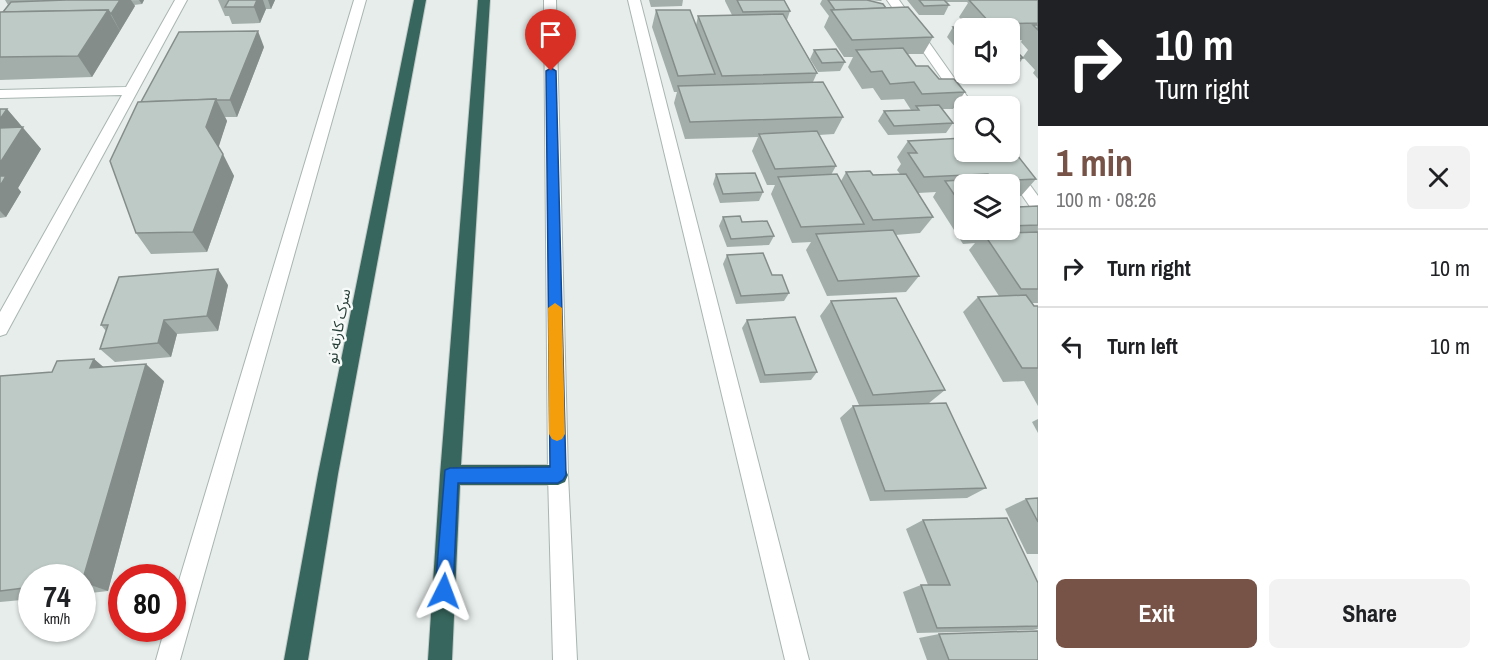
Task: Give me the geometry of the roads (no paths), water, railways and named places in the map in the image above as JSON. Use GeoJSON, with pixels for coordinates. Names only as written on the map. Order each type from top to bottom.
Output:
{"type":"FeatureCollection","features":[{"type":"Feature","properties":{"kind":"highway","name":"سرک کارته نو"},"geometry":{"type":"LineString","coordinates":[[296,660],[328,474],[420,0]]}},
{"type":"Feature","properties":{"kind":"highway"},"geometry":{"type":"LineString","coordinates":[[440,660],[450,475],[484,0]]}},
{"type":"Feature","properties":{"kind":"highway"},"geometry":{"type":"LineString","coordinates":[[450,475],[558,475]]}},
{"type":"Feature","properties":{"kind":"street"},"geometry":{"type":"LineString","coordinates":[[0,329],[181,0]]}},
{"type":"Feature","properties":{"kind":"street"},"geometry":{"type":"LineString","coordinates":[[168,660],[360,0]]}},
{"type":"Feature","properties":{"kind":"street"},"geometry":{"type":"LineString","coordinates":[[550,0],[558,475],[565,660]]}},
{"type":"Feature","properties":{"kind":"street"},"geometry":{"type":"LineString","coordinates":[[634,0],[797,660]]}},
{"type":"Feature","properties":{"kind":"street"},"geometry":{"type":"LineString","coordinates":[[893,0],[961,96]]}},
{"type":"Feature","properties":{"kind":"street"},"geometry":{"type":"LineString","coordinates":[[0,94],[130,91]]}},
{"type":"Feature","properties":{"kind":"street"},"geometry":{"type":"LineString","coordinates":[[1006,162],[1038,207]]}}]}
